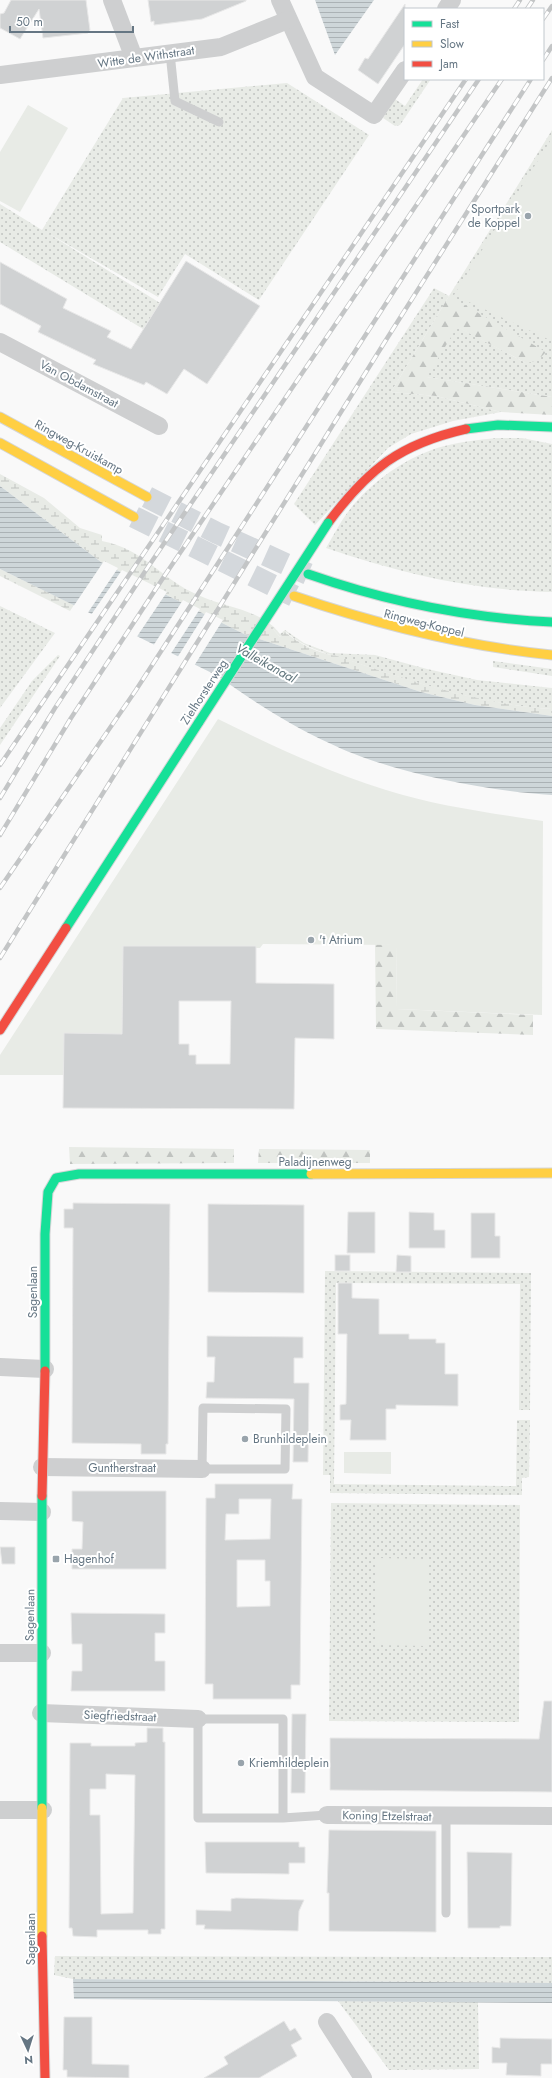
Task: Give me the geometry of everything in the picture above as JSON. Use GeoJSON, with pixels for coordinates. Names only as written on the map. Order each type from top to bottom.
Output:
{"type":"FeatureCollection","features":[{"type":"Feature","properties":{"kind":"main road","name":"Ringweg-Kruiskamp"},"geometry":{"type":"LineString","coordinates":[[0,417],[148,498]]}},
{"type":"Feature","properties":{"kind":"main road","name":"Zielhorsterweg"},"geometry":{"type":"LineString","coordinates":[[0,1030],[328,523],[346,498],[368,475],[386,461],[425,440],[457,430],[484,425],[508,424],[552,428]]}},
{"type":"Feature","properties":{"kind":"main road"},"geometry":{"type":"LineString","coordinates":[[0,443],[134,517]]}},
{"type":"Feature","properties":{"kind":"main road","name":"Ringweg-Koppel"},"geometry":{"type":"LineString","coordinates":[[308,574],[355,591],[400,603],[486,618],[552,622]]}},
{"type":"Feature","properties":{"kind":"main road","name":"Ringweg-Koppel"},"geometry":{"type":"LineString","coordinates":[[294,596],[350,616],[406,632],[499,651],[552,656]]}},
{"type":"Feature","properties":{"kind":"main road","name":"Paladijnenweg"},"geometry":{"type":"LineString","coordinates":[[79,1174],[552,1173]]}},
{"type":"Feature","properties":{"kind":"main road","name":"Sagenlaan"},"geometry":{"type":"LineString","coordinates":[[45,2078],[42,1949],[43,1810],[41,1712],[45,1234],[48,1192],[56,1178],[79,1174]]}},
{"type":"Feature","properties":{"kind":"street"},"geometry":{"type":"LineString","coordinates":[[112,0],[134,58]]}},
{"type":"Feature","properties":{"kind":"street"},"geometry":{"type":"LineString","coordinates":[[280,0],[315,77],[374,115],[404,71]]}},
{"type":"Feature","properties":{"kind":"street","name":"Witte de Withstraat"},"geometry":{"type":"LineString","coordinates":[[0,75],[221,47],[288,20]]}},
{"type":"Feature","properties":{"kind":"street","name":"Van Obdamstraat"},"geometry":{"type":"LineString","coordinates":[[0,342],[159,426]]}},
{"type":"Feature","properties":{"kind":"street"},"geometry":{"type":"LineString","coordinates":[[0,1367],[45,1368]]}},
{"type":"Feature","properties":{"kind":"street","name":"Guntherstraat"},"geometry":{"type":"LineString","coordinates":[[42,1467],[202,1469]]}},
{"type":"Feature","properties":{"kind":"street"},"geometry":{"type":"LineString","coordinates":[[0,1511],[42,1512]]}},
{"type":"Feature","properties":{"kind":"street"},"geometry":{"type":"LineString","coordinates":[[0,1654],[42,1653]]}},
{"type":"Feature","properties":{"kind":"street","name":"Siegfriedstraat"},"geometry":{"type":"LineString","coordinates":[[41,1712],[198,1719]]}},
{"type":"Feature","properties":{"kind":"street"},"geometry":{"type":"LineString","coordinates":[[0,1810],[43,1810]]}},
{"type":"Feature","properties":{"kind":"street","name":"Koning Etzelstraat"},"geometry":{"type":"LineString","coordinates":[[327,1815],[446,1817],[552,1816]]}},
{"type":"Feature","properties":{"kind":"street"},"geometry":{"type":"LineString","coordinates":[[327,2022],[363,2078]]}},
{"type":"Feature","properties":{"kind":"lane"},"geometry":{"type":"LineString","coordinates":[[170,53],[176,101],[219,122]]}},
{"type":"Feature","properties":{"kind":"lane"},"geometry":{"type":"LineString","coordinates":[[203,1408],[286,1409],[285,1469],[202,1469],[203,1408]]}},
{"type":"Feature","properties":{"kind":"lane"},"geometry":{"type":"LineString","coordinates":[[283,1818],[283,1719],[198,1719],[198,1818],[283,1818],[327,1815]]}},
{"type":"Feature","properties":{"kind":"lane","name":"Koning Etzelstraat"},"geometry":{"type":"LineString","coordinates":[[446,1817],[446,1912]]}},
{"type":"Feature","properties":{"kind":"green space"},"geometry":{"type":"Polygon","coordinates":[[[422,80],[430,80],[400,125],[395,126],[383,118],[395,99],[405,106],[422,80]]]}},
{"type":"Feature","properties":{"kind":"green space"},"geometry":{"type":"Polygon","coordinates":[[[287,83],[369,135],[259,300],[185,254],[158,297],[46,232],[160,303],[143,329],[0,242],[0,204],[42,230],[123,98],[287,83]]]}},
{"type":"Feature","properties":{"kind":"green space"},"geometry":{"type":"Polygon","coordinates":[[[28,105],[68,128],[20,212],[0,201],[0,152],[28,105]]]}},
{"type":"Feature","properties":{"kind":"green space"},"geometry":{"type":"Polygon","coordinates":[[[552,130],[552,397],[426,377],[456,326],[526,363],[449,296],[552,130]]]}},
{"type":"Feature","properties":{"kind":"green space","name":"Sportpark de Koppel"},"geometry":{"type":"Polygon","coordinates":[[[552,138],[552,341],[454,295],[552,138]]]}},
{"type":"Feature","properties":{"kind":"green space"},"geometry":{"type":"Polygon","coordinates":[[[434,288],[449,296],[391,392],[436,396],[501,412],[453,421],[411,434],[388,448],[315,525],[294,504],[434,288]]]}},
{"type":"Feature","properties":{"kind":"green space"},"geometry":{"type":"Polygon","coordinates":[[[449,296],[546,352],[537,361],[526,363],[457,327],[427,377],[552,397],[552,415],[501,412],[436,396],[391,392],[449,296]]]}},
{"type":"Feature","properties":{"kind":"green space"},"geometry":{"type":"Polygon","coordinates":[[[522,438],[552,444],[552,592],[493,588],[437,579],[382,566],[326,548],[341,522],[361,496],[397,467],[423,453],[437,448],[474,440],[522,438]]]}},
{"type":"Feature","properties":{"kind":"green space"},"geometry":{"type":"Polygon","coordinates":[[[0,474],[44,498],[80,528],[102,535],[102,541],[117,545],[141,557],[173,581],[198,595],[256,616],[274,627],[273,629],[280,637],[285,632],[303,645],[316,651],[337,656],[443,690],[497,702],[552,709],[552,716],[475,705],[421,692],[244,634],[101,562],[0,486],[0,474]]]}},
{"type":"Feature","properties":{"kind":"green space"},"geometry":{"type":"Polygon","coordinates":[[[0,569],[74,605],[70,611],[0,576],[0,569]]]}},
{"type":"Feature","properties":{"kind":"green space"},"geometry":{"type":"Polygon","coordinates":[[[0,606],[55,633],[0,708],[0,606]]]}},
{"type":"Feature","properties":{"kind":"green space"},"geometry":{"type":"Polygon","coordinates":[[[274,627],[280,634],[285,630],[304,643],[330,653],[375,655],[427,669],[477,680],[552,688],[552,709],[527,707],[476,698],[402,678],[318,651],[302,643],[286,632],[280,637],[273,629],[274,627]]]}},
{"type":"Feature","properties":{"kind":"green space"},"geometry":{"type":"Polygon","coordinates":[[[58,655],[60,656],[0,745],[0,728],[32,681],[58,655]]]}},
{"type":"Feature","properties":{"kind":"green space"},"geometry":{"type":"Polygon","coordinates":[[[493,661],[552,669],[552,676],[493,667],[493,661]]]}},
{"type":"Feature","properties":{"kind":"green space"},"geometry":{"type":"Polygon","coordinates":[[[218,719],[280,749],[322,767],[364,783],[405,796],[444,805],[543,821],[542,1015],[397,1009],[396,945],[263,944],[260,948],[128,946],[126,1075],[0,1075],[0,1055],[218,719]]]}},
{"type":"Feature","properties":{"kind":"green space"},"geometry":{"type":"Polygon","coordinates":[[[375,944],[396,945],[397,1009],[533,1015],[533,1035],[376,1029],[375,944]]]}},
{"type":"Feature","properties":{"kind":"green space"},"geometry":{"type":"Polygon","coordinates":[[[69,1147],[234,1149],[234,1163],[70,1164],[69,1147]]]}},
{"type":"Feature","properties":{"kind":"green space"},"geometry":{"type":"Polygon","coordinates":[[[259,1149],[370,1150],[370,1163],[258,1163],[259,1149]]]}},
{"type":"Feature","properties":{"kind":"green space"},"geometry":{"type":"Polygon","coordinates":[[[325,1271],[531,1273],[530,1410],[519,1410],[520,1284],[336,1283],[334,1484],[516,1486],[517,1420],[530,1420],[529,1477],[522,1478],[522,1495],[330,1493],[330,1475],[323,1475],[325,1271]]]}},
{"type":"Feature","properties":{"kind":"green space"},"geometry":{"type":"Polygon","coordinates":[[[344,1452],[391,1452],[391,1474],[344,1473],[344,1452]]]}},
{"type":"Feature","properties":{"kind":"green space"},"geometry":{"type":"Polygon","coordinates":[[[331,1503],[520,1505],[519,1722],[329,1721],[331,1503]]]}},
{"type":"Feature","properties":{"kind":"green space"},"geometry":{"type":"Polygon","coordinates":[[[376,1558],[429,1559],[428,1646],[375,1645],[376,1558]]]}},
{"type":"Feature","properties":{"kind":"green space"},"geometry":{"type":"Polygon","coordinates":[[[55,1956],[552,1957],[552,1983],[73,1979],[54,1975],[55,1956]]]}},
{"type":"Feature","properties":{"kind":"green space"},"geometry":{"type":"Polygon","coordinates":[[[338,2001],[478,2002],[479,2069],[389,2070],[338,2001]]]}},
{"type":"Feature","properties":{"kind":"water"},"geometry":{"type":"Polygon","coordinates":[[[315,0],[374,0],[335,55],[315,0]]]}},
{"type":"Feature","properties":{"kind":"water","name":"Valleikanaal"},"geometry":{"type":"Polygon","coordinates":[[[0,486],[101,562],[244,634],[421,692],[475,705],[552,716],[552,795],[498,789],[438,778],[379,763],[353,753],[314,736],[258,703],[218,676],[0,569],[0,486]]]}},
{"type":"Feature","properties":{"kind":"water"},"geometry":{"type":"Polygon","coordinates":[[[73,1979],[552,1983],[552,2003],[74,1999],[73,1979]]]}},
{"type":"Feature","properties":{"kind":"pier"},"geometry":{"type":"Polygon","coordinates":[[[104,561],[118,568],[87,614],[73,607],[104,561]]]}},
{"type":"Feature","properties":{"kind":"pier"},"geometry":{"type":"Polygon","coordinates":[[[122,570],[167,592],[136,638],[91,615],[122,570]]]}},
{"type":"Feature","properties":{"kind":"pier"},"geometry":{"type":"Polygon","coordinates":[[[183,600],[200,609],[170,655],[153,646],[183,600]]]}},
{"type":"Feature","properties":{"kind":"pier"},"geometry":{"type":"Polygon","coordinates":[[[206,612],[223,620],[194,666],[177,658],[206,612]]]}},
{"type":"Feature","properties":{"kind":"building"},"geometry":{"type":"Polygon","coordinates":[[[11,0],[86,0],[90,30],[88,33],[43,38],[39,9],[20,39],[0,28],[0,14],[4,13],[11,0]]]}},
{"type":"Feature","properties":{"kind":"building"},"geometry":{"type":"Polygon","coordinates":[[[148,0],[246,1],[202,19],[154,25],[154,21],[151,22],[148,0]]]}},
{"type":"Feature","properties":{"kind":"building"},"geometry":{"type":"Polygon","coordinates":[[[405,4],[404,45],[378,84],[358,70],[365,58],[368,59],[405,4]]]}},
{"type":"Feature","properties":{"kind":"building"},"geometry":{"type":"Polygon","coordinates":[[[186,261],[260,306],[207,384],[184,369],[167,394],[146,382],[144,385],[93,364],[96,360],[38,332],[41,326],[0,304],[0,262],[67,299],[63,308],[111,331],[107,337],[131,349],[186,261]]]}},
{"type":"Feature","properties":{"kind":"building"},"geometry":{"type":"Polygon","coordinates":[[[123,946],[256,946],[256,983],[334,984],[334,1039],[295,1038],[294,1109],[63,1108],[64,1033],[122,1034],[123,946]],[[179,1001],[179,1044],[189,1044],[189,1055],[196,1055],[196,1064],[230,1064],[231,1001],[179,1001]]]}},
{"type":"Feature","properties":{"kind":"building"},"geometry":{"type":"Polygon","coordinates":[[[73,1203],[170,1204],[168,1444],[166,1444],[166,1454],[141,1454],[141,1444],[72,1443],[73,1228],[64,1228],[64,1209],[73,1209],[73,1203]]]}},
{"type":"Feature","properties":{"kind":"building"},"geometry":{"type":"Polygon","coordinates":[[[208,1204],[304,1205],[304,1293],[208,1292],[208,1204]]]}},
{"type":"Feature","properties":{"kind":"building"},"geometry":{"type":"Polygon","coordinates":[[[348,1212],[375,1212],[375,1253],[347,1253],[348,1212]]]}},
{"type":"Feature","properties":{"kind":"building"},"geometry":{"type":"Polygon","coordinates":[[[409,1212],[434,1213],[434,1230],[445,1230],[445,1248],[409,1248],[409,1212]]]}},
{"type":"Feature","properties":{"kind":"building"},"geometry":{"type":"Polygon","coordinates":[[[471,1213],[495,1213],[495,1236],[500,1236],[500,1258],[471,1258],[471,1213]]]}},
{"type":"Feature","properties":{"kind":"building"},"geometry":{"type":"Polygon","coordinates":[[[335,1255],[350,1255],[350,1271],[335,1271],[335,1255]]]}},
{"type":"Feature","properties":{"kind":"building"},"geometry":{"type":"Polygon","coordinates":[[[397,1255],[411,1256],[411,1272],[396,1272],[397,1255]]]}},
{"type":"Feature","properties":{"kind":"building"},"geometry":{"type":"Polygon","coordinates":[[[338,1283],[352,1283],[352,1298],[379,1299],[379,1334],[409,1334],[409,1339],[436,1339],[436,1343],[445,1343],[445,1374],[458,1374],[458,1406],[396,1405],[396,1409],[386,1409],[386,1440],[350,1440],[351,1420],[340,1420],[340,1405],[346,1404],[347,1334],[338,1334],[338,1283]]]}},
{"type":"Feature","properties":{"kind":"building"},"geometry":{"type":"Polygon","coordinates":[[[207,1336],[303,1337],[303,1358],[294,1358],[294,1383],[309,1383],[308,1462],[293,1462],[294,1399],[206,1398],[207,1382],[214,1382],[215,1357],[207,1357],[207,1336]]]}},
{"type":"Feature","properties":{"kind":"building"},"geometry":{"type":"Polygon","coordinates":[[[215,1484],[293,1484],[292,1499],[302,1499],[300,1685],[291,1685],[291,1699],[213,1699],[213,1684],[205,1684],[206,1498],[215,1498],[215,1484]],[[239,1499],[239,1514],[226,1514],[225,1540],[270,1539],[271,1499],[239,1499]],[[237,1560],[237,1607],[270,1606],[270,1581],[265,1581],[265,1560],[237,1560]]]}},
{"type":"Feature","properties":{"kind":"building"},"geometry":{"type":"Polygon","coordinates":[[[72,1491],[166,1491],[166,1569],[72,1569],[72,1549],[82,1549],[83,1522],[72,1521],[72,1491]]]}},
{"type":"Feature","properties":{"kind":"building"},"geometry":{"type":"Polygon","coordinates":[[[0,1547],[15,1547],[15,1564],[2,1564],[0,1547]]]}},
{"type":"Feature","properties":{"kind":"building"},"geometry":{"type":"Polygon","coordinates":[[[71,1613],[165,1614],[165,1633],[155,1633],[155,1661],[165,1661],[165,1691],[71,1691],[72,1671],[82,1671],[82,1644],[72,1644],[71,1613]]]}},
{"type":"Feature","properties":{"kind":"building"},"geometry":{"type":"Polygon","coordinates":[[[544,1701],[552,1701],[552,1792],[330,1790],[330,1738],[539,1739],[544,1701]]]}},
{"type":"Feature","properties":{"kind":"building"},"geometry":{"type":"Polygon","coordinates":[[[292,1714],[306,1714],[305,1793],[291,1793],[292,1714]]]}},
{"type":"Feature","properties":{"kind":"building"},"geometry":{"type":"Polygon","coordinates":[[[147,1728],[163,1728],[163,1742],[165,1742],[165,1929],[161,1929],[161,1934],[148,1934],[148,1930],[97,1930],[97,1937],[73,1936],[72,1928],[69,1928],[70,1743],[91,1743],[91,1746],[135,1746],[135,1743],[147,1742],[147,1728]],[[106,1774],[106,1789],[90,1789],[90,1815],[100,1815],[101,1914],[133,1913],[135,1775],[106,1774]]]}},
{"type":"Feature","properties":{"kind":"building"},"geometry":{"type":"Polygon","coordinates":[[[329,1830],[436,1831],[436,1932],[329,1931],[329,1893],[327,1893],[329,1830]]]}},
{"type":"Feature","properties":{"kind":"building"},"geometry":{"type":"Polygon","coordinates":[[[205,1842],[299,1842],[299,1847],[305,1847],[305,1863],[289,1863],[289,1874],[206,1873],[205,1842]]]}},
{"type":"Feature","properties":{"kind":"building"},"geometry":{"type":"Polygon","coordinates":[[[467,1852],[512,1853],[511,1926],[500,1926],[500,1928],[468,1928],[467,1852]]]}},
{"type":"Feature","properties":{"kind":"building"},"geometry":{"type":"Polygon","coordinates":[[[231,1899],[304,1900],[299,1911],[298,1931],[204,1929],[205,1925],[196,1925],[196,1910],[231,1911],[231,1899]]]}},
{"type":"Feature","properties":{"kind":"building"},"geometry":{"type":"Polygon","coordinates":[[[64,2017],[92,2017],[92,2064],[129,2065],[129,2078],[67,2077],[67,2070],[63,2070],[64,2017]]]}},
{"type":"Feature","properties":{"kind":"building"},"geometry":{"type":"Polygon","coordinates":[[[284,2021],[290,2031],[295,2028],[302,2039],[291,2045],[297,2056],[259,2078],[204,2078],[228,2064],[224,2057],[284,2021]]]}},
{"type":"Feature","properties":{"kind":"building"},"geometry":{"type":"Polygon","coordinates":[[[500,2038],[552,2039],[552,2064],[541,2064],[541,2076],[506,2075],[507,2063],[492,2063],[492,2047],[500,2048],[500,2038]]]}},
{"type":"Feature","properties":{"kind":"tunnel"},"geometry":{"type":"LineString","coordinates":[[147,497],[217,533],[308,574]]}},
{"type":"Feature","properties":{"kind":"tunnel"},"geometry":{"type":"LineString","coordinates":[[134,517],[294,596]]}},
{"type":"Feature","properties":{"kind":"railway"},"geometry":{"type":"LineString","coordinates":[[515,8],[520,0]]}},
{"type":"Feature","properties":{"kind":"railway"},"geometry":{"type":"LineString","coordinates":[[528,8],[533,0]]}},
{"type":"Feature","properties":{"kind":"railway"},"geometry":{"type":"LineString","coordinates":[[544,18],[552,6]]}},
{"type":"Feature","properties":{"kind":"railway"},"geometry":{"type":"LineString","coordinates":[[544,58],[552,46]]}},
{"type":"Feature","properties":{"kind":"railway"},"geometry":{"type":"LineString","coordinates":[[0,958],[386,340],[552,78]]}},
{"type":"Feature","properties":{"kind":"railway"},"geometry":{"type":"LineString","coordinates":[[0,765],[465,80]]}},
{"type":"Feature","properties":{"kind":"railway"},"geometry":{"type":"LineString","coordinates":[[0,798],[55,708],[148,567],[478,80]]}},
{"type":"Feature","properties":{"kind":"railway"},"geometry":{"type":"LineString","coordinates":[[0,835],[71,718],[165,575],[501,80]]}},
{"type":"Feature","properties":{"kind":"railway"},"geometry":{"type":"LineString","coordinates":[[0,888],[136,690],[530,80]]}},
{"type":"Feature","properties":{"kind":"traffic: fast"},"geometry":{"type":"LineString","coordinates":[[466,429],[498,425],[552,427]]}},
{"type":"Feature","properties":{"kind":"traffic: fast"},"geometry":{"type":"LineString","coordinates":[[199,722],[328,523]]}},
{"type":"Feature","properties":{"kind":"traffic: fast"},"geometry":{"type":"LineString","coordinates":[[308,574],[368,593],[428,607],[490,617],[552,622]]}},
{"type":"Feature","properties":{"kind":"traffic: fast"},"geometry":{"type":"LineString","coordinates":[[66,928],[199,722]]}},
{"type":"Feature","properties":{"kind":"traffic: fast"},"geometry":{"type":"LineString","coordinates":[[45,1371],[45,1234],[48,1192],[56,1178],[79,1174],[311,1174]]}},
{"type":"Feature","properties":{"kind":"traffic: fast"},"geometry":{"type":"LineString","coordinates":[[42,1496],[42,1808]]}},
{"type":"Feature","properties":{"kind":"traffic: slow"},"geometry":{"type":"LineString","coordinates":[[0,417],[147,497]]}},
{"type":"Feature","properties":{"kind":"traffic: slow"},"geometry":{"type":"LineString","coordinates":[[0,443],[134,517]]}},
{"type":"Feature","properties":{"kind":"traffic: slow"},"geometry":{"type":"LineString","coordinates":[[294,596],[358,616],[422,633],[486,646],[552,655]]}},
{"type":"Feature","properties":{"kind":"traffic: slow"},"geometry":{"type":"LineString","coordinates":[[311,1174],[552,1173]]}},
{"type":"Feature","properties":{"kind":"traffic: slow"},"geometry":{"type":"LineString","coordinates":[[42,1808],[42,1936]]}},
{"type":"Feature","properties":{"kind":"traffic: jam"},"geometry":{"type":"LineString","coordinates":[[328,523],[357,488],[387,461],[422,442],[466,429]]}},
{"type":"Feature","properties":{"kind":"traffic: jam"},"geometry":{"type":"LineString","coordinates":[[0,1030],[66,928]]}},
{"type":"Feature","properties":{"kind":"traffic: jam"},"geometry":{"type":"LineString","coordinates":[[42,1496],[45,1371]]}},
{"type":"Feature","properties":{"kind":"traffic: jam"},"geometry":{"type":"LineString","coordinates":[[42,1936],[45,2078]]}},
{"type":"Feature","properties":{"kind":"place","name":"Sportpark de Koppel"},"geometry":{"type":"Point","coordinates":[528,216]}},
{"type":"Feature","properties":{"kind":"place","name":"'t Atrium"},"geometry":{"type":"Point","coordinates":[311,940]}},
{"type":"Feature","properties":{"kind":"place","name":"Brunhildeplein"},"geometry":{"type":"Point","coordinates":[245,1439]}},
{"type":"Feature","properties":{"kind":"place","name":"Hagenhof"},"geometry":{"type":"Point","coordinates":[56,1559]}},
{"type":"Feature","properties":{"kind":"place","name":"Kriemhildeplein"},"geometry":{"type":"Point","coordinates":[241,1763]}}]}
